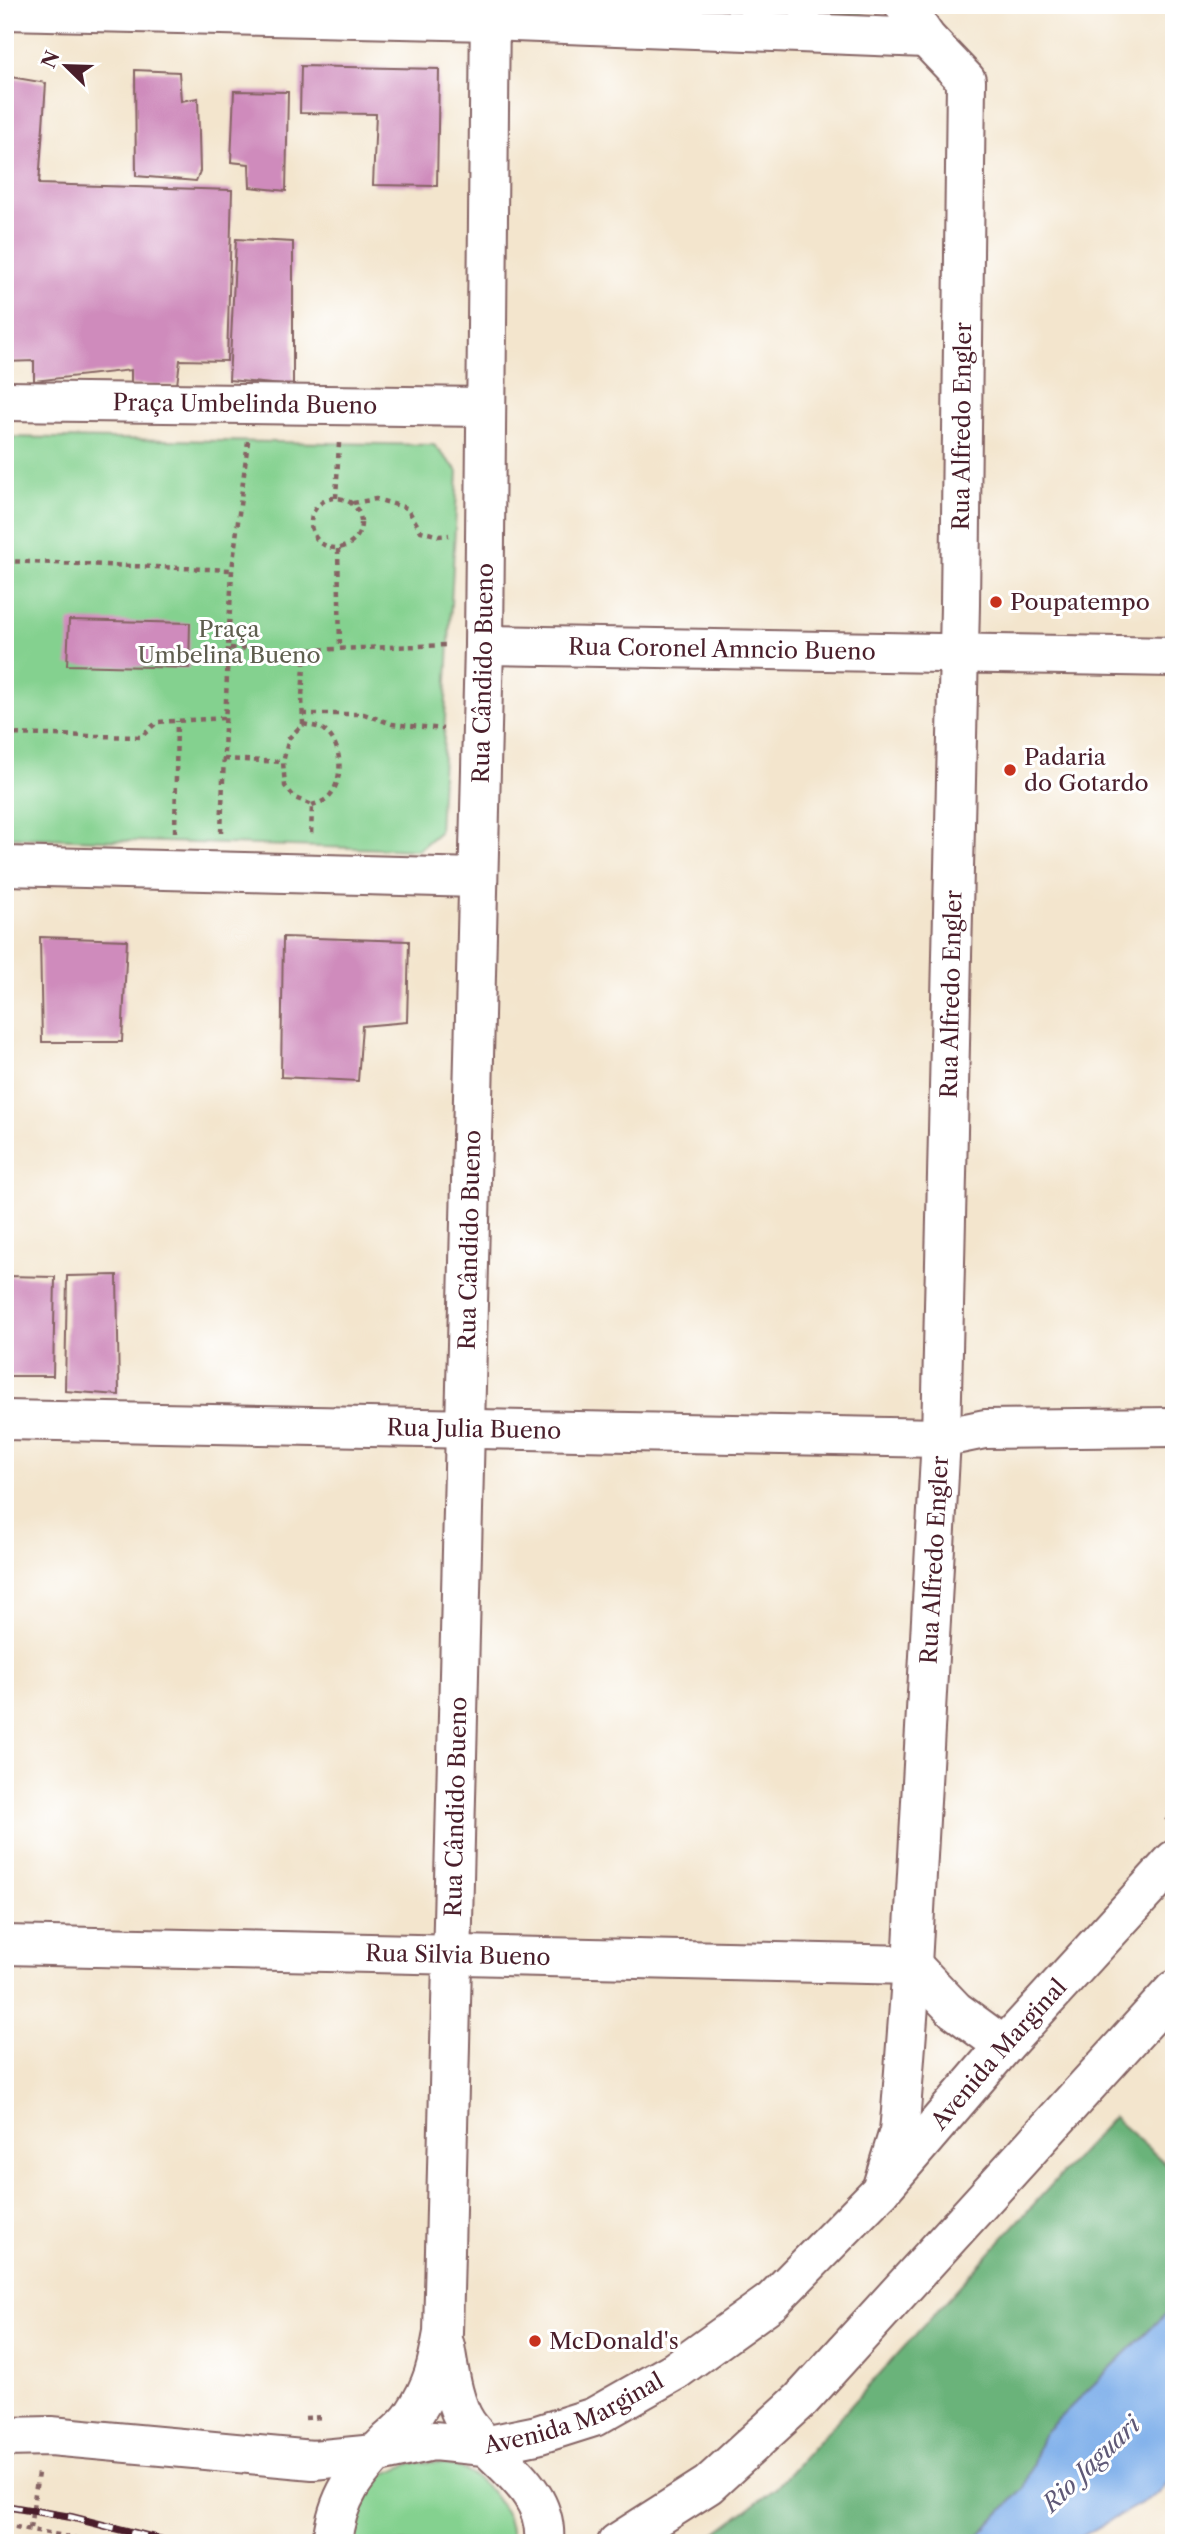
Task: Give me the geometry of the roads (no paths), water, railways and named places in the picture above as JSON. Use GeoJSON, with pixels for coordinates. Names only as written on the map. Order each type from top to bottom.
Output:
{"type":"FeatureCollection","features":[{"type":"Feature","properties":{"kind":"street","name":"Rua Alfredo Engler"},"geometry":{"type":"LineString","coordinates":[[881,2190],[899,2131],[912,1965],[941,1438],[959,653],[965,80],[926,38],[904,5]]}},
{"type":"Feature","properties":{"kind":"street"},"geometry":{"type":"LineString","coordinates":[[5,10],[489,13],[926,38]]}},
{"type":"Feature","properties":{"kind":"street","name":"Rua Cândido Bueno"},"geometry":{"type":"LineString","coordinates":[[332,2543],[335,2519],[349,2485],[413,2416],[434,2379],[443,2333],[484,645],[489,13]]}},
{"type":"Feature","properties":{"kind":"street","name":"Praça Umbelinda Bueno"},"geometry":{"type":"LineString","coordinates":[[5,401],[485,407]]}},
{"type":"Feature","properties":{"kind":"street","name":"Rua Coronel Amncio Bueno"},"geometry":{"type":"LineString","coordinates":[[484,645],[1174,657]]}},
{"type":"Feature","properties":{"kind":"street"},"geometry":{"type":"LineString","coordinates":[[5,866],[478,878]]}},
{"type":"Feature","properties":{"kind":"street","name":"Rua Julia Bueno"},"geometry":{"type":"LineString","coordinates":[[5,1420],[941,1438],[985,1429],[1174,1427]]}},
{"type":"Feature","properties":{"kind":"street","name":"Avenida Marginal"},"geometry":{"type":"LineString","coordinates":[[5,2437],[51,2435],[313,2460],[375,2454],[433,2441],[484,2446],[537,2435],[594,2417],[675,2371],[772,2301],[881,2190],[1004,2046],[1174,1860]]}},
{"type":"Feature","properties":{"kind":"street","name":"Rua Silvia Bueno"},"geometry":{"type":"LineString","coordinates":[[5,1945],[912,1965]]}},
{"type":"Feature","properties":{"kind":"street"},"geometry":{"type":"LineString","coordinates":[[912,1965],[955,2010],[1004,2046]]}},
{"type":"Feature","properties":{"kind":"street"},"geometry":{"type":"LineString","coordinates":[[617,2543],[708,2485],[801,2400],[1174,1990]]}},
{"type":"Feature","properties":{"kind":"street"},"geometry":{"type":"LineString","coordinates":[[443,2333],[451,2381],[465,2421],[484,2446],[511,2468],[534,2496],[545,2530],[544,2543]]}},
{"type":"Feature","properties":{"kind":"water","name":"Rio Jaguari"},"geometry":{"type":"Polygon","coordinates":[[[1174,2306],[1174,2474],[1159,2493],[1070,2543],[972,2543],[1025,2486],[1043,2434],[1174,2306]]]}},
{"type":"Feature","properties":{"kind":"railway"},"geometry":{"type":"LineString","coordinates":[[5,2506],[71,2517],[174,2543]]}},
{"type":"Feature","properties":{"kind":"place","name":"Poupatempo"},"geometry":{"type":"Point","coordinates":[996,602]}},
{"type":"Feature","properties":{"kind":"place","name":"Padaria do Gotardo"},"geometry":{"type":"Point","coordinates":[1010,770]}},
{"type":"Feature","properties":{"kind":"place","name":"McDonald's"},"geometry":{"type":"Point","coordinates":[535,2341]}},
{"type":"Feature","properties":{"kind":"park label","name":"Praça Umbelina Bueno"},"geometry":{"type":"Point","coordinates":[229,642]}}]}
